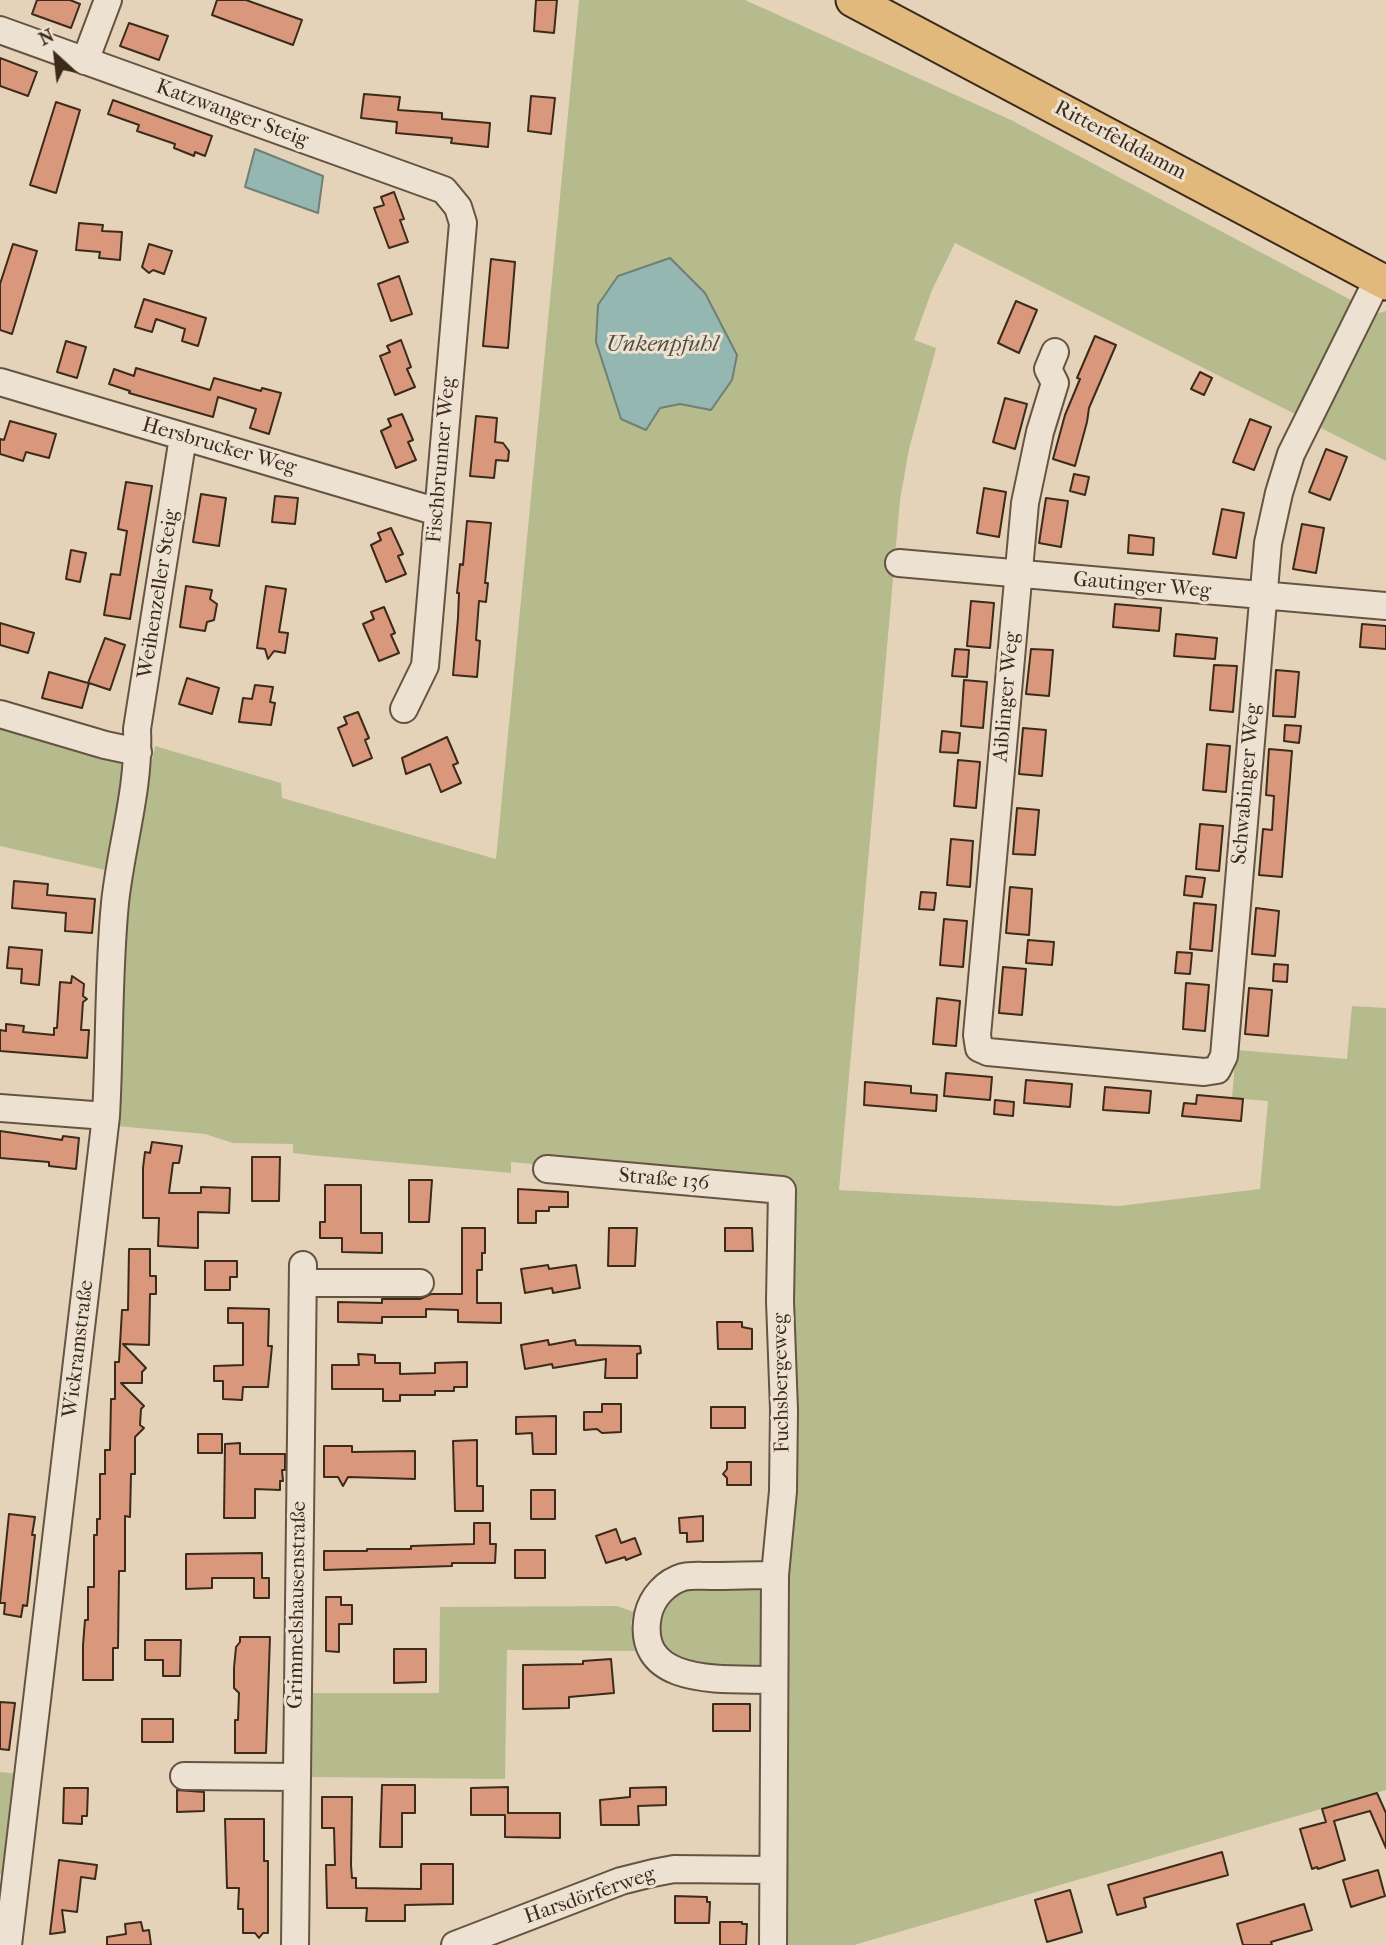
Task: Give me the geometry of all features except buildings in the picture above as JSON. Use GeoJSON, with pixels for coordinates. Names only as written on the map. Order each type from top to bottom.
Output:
{"type":"FeatureCollection","features":[{"type":"Feature","properties":{"kind":"main road","name":"Ritterfelddamm"},"geometry":{"type":"LineString","coordinates":[[853,0],[1382,281]]}},
{"type":"Feature","properties":{"kind":"street"},"geometry":{"type":"LineString","coordinates":[[85,61],[108,0]]}},
{"type":"Feature","properties":{"kind":"street","name":"Katzwanger Steig"},"geometry":{"type":"LineString","coordinates":[[0,30],[444,190],[458,207]]}},
{"type":"Feature","properties":{"kind":"street","name":"Fischbrunner Weg"},"geometry":{"type":"LineString","coordinates":[[404,709],[425,666],[463,223],[458,207]]}},
{"type":"Feature","properties":{"kind":"street","name":"Schwabinger Weg"},"geometry":{"type":"LineString","coordinates":[[979,1048],[988,1052],[1028,1056],[1204,1072],[1217,1070],[1224,1056],[1268,543],[1291,454],[1382,281]]}},
{"type":"Feature","properties":{"kind":"street","name":"Aiblinger Weg"},"geometry":{"type":"LineString","coordinates":[[979,1048],[977,1035],[1027,489],[1055,383],[1048,369],[1055,352]]}},
{"type":"Feature","properties":{"kind":"street","name":"Hersbrucker Weg"},"geometry":{"type":"LineString","coordinates":[[0,382],[438,512]]}},
{"type":"Feature","properties":{"kind":"street","name":"Weihenzeller Steig"},"geometry":{"type":"LineString","coordinates":[[138,752],[137,729],[183,437]]}},
{"type":"Feature","properties":{"kind":"street","name":"Gautinger Weg"},"geometry":{"type":"LineString","coordinates":[[899,563],[1386,606]]}},
{"type":"Feature","properties":{"kind":"street"},"geometry":{"type":"LineString","coordinates":[[0,714],[138,752]]}},
{"type":"Feature","properties":{"kind":"street","name":"Wickramstraße"},"geometry":{"type":"LineString","coordinates":[[8,1945],[106,1116],[115,904],[138,752]]}},
{"type":"Feature","properties":{"kind":"street"},"geometry":{"type":"LineString","coordinates":[[0,1108],[106,1116]]}},
{"type":"Feature","properties":{"kind":"street","name":"Straße 136"},"geometry":{"type":"LineString","coordinates":[[547,1169],[782,1190]]}},
{"type":"Feature","properties":{"kind":"street","name":"Fuchsbergeweg"},"geometry":{"type":"LineString","coordinates":[[772,1945],[775,1575],[783,1491],[784,1410],[780,1301],[782,1190]]}},
{"type":"Feature","properties":{"kind":"street","name":"Grimmelshausenstraße"},"geometry":{"type":"LineString","coordinates":[[295,1945],[303,1274],[420,1283]]}},
{"type":"Feature","properties":{"kind":"street"},"geometry":{"type":"LineString","coordinates":[[774,1680],[689,1677],[671,1670],[659,1660],[650,1647],[647,1630],[648,1613],[657,1595],[685,1576],[775,1575]]}},
{"type":"Feature","properties":{"kind":"street"},"geometry":{"type":"LineString","coordinates":[[184,1776],[296,1777]]}},
{"type":"Feature","properties":{"kind":"street","name":"Harsdörferweg"},"geometry":{"type":"LineString","coordinates":[[455,1945],[621,1881],[653,1873],[674,1869],[772,1870]]}},
{"type":"Feature","properties":{"kind":"green space"},"geometry":{"type":"Polygon","coordinates":[[[579,0],[745,0],[1011,120],[1351,300],[1295,414],[955,243],[932,290],[914,340],[936,348],[909,449],[900,500],[839,1190],[1119,1206],[1260,1189],[1268,1101],[1232,1098],[1236,1050],[1347,1059],[1352,1006],[1386,1008],[1386,1790],[854,1945],[782,1945],[786,1188],[511,1162],[511,1173],[310,1155],[293,1153],[293,1144],[233,1143],[205,1134],[117,1126],[128,877],[155,746],[281,783],[282,798],[496,859],[579,0]]]}},
{"type":"Feature","properties":{"kind":"green space"},"geometry":{"type":"Polygon","coordinates":[[[1386,311],[1386,461],[1319,427],[1376,314],[1386,311]]]}},
{"type":"Feature","properties":{"kind":"green space"},"geometry":{"type":"Polygon","coordinates":[[[0,724],[133,762],[110,871],[0,846],[0,724]]]}},
{"type":"Feature","properties":{"kind":"green space"},"geometry":{"type":"Polygon","coordinates":[[[761,1584],[764,1673],[684,1672],[656,1648],[663,1601],[677,1590],[761,1584]]]}},
{"type":"Feature","properties":{"kind":"green space"},"geometry":{"type":"Polygon","coordinates":[[[617,1606],[634,1612],[631,1623],[636,1651],[507,1650],[505,1779],[308,1777],[309,1693],[439,1693],[440,1607],[617,1606]]]}},
{"type":"Feature","properties":{"kind":"green space"},"geometry":{"type":"Polygon","coordinates":[[[0,1772],[20,1774],[6,1875],[0,1874],[0,1772]]]}},
{"type":"Feature","properties":{"kind":"water"},"geometry":{"type":"Polygon","coordinates":[[[255,149],[323,176],[318,213],[245,187],[255,149]]]}},
{"type":"Feature","properties":{"kind":"water","name":"Unkenpfuhl"},"geometry":{"type":"Polygon","coordinates":[[[670,258],[705,293],[737,355],[732,380],[711,410],[680,404],[660,408],[646,430],[621,419],[596,342],[598,305],[618,276],[670,258]]]}}]}
